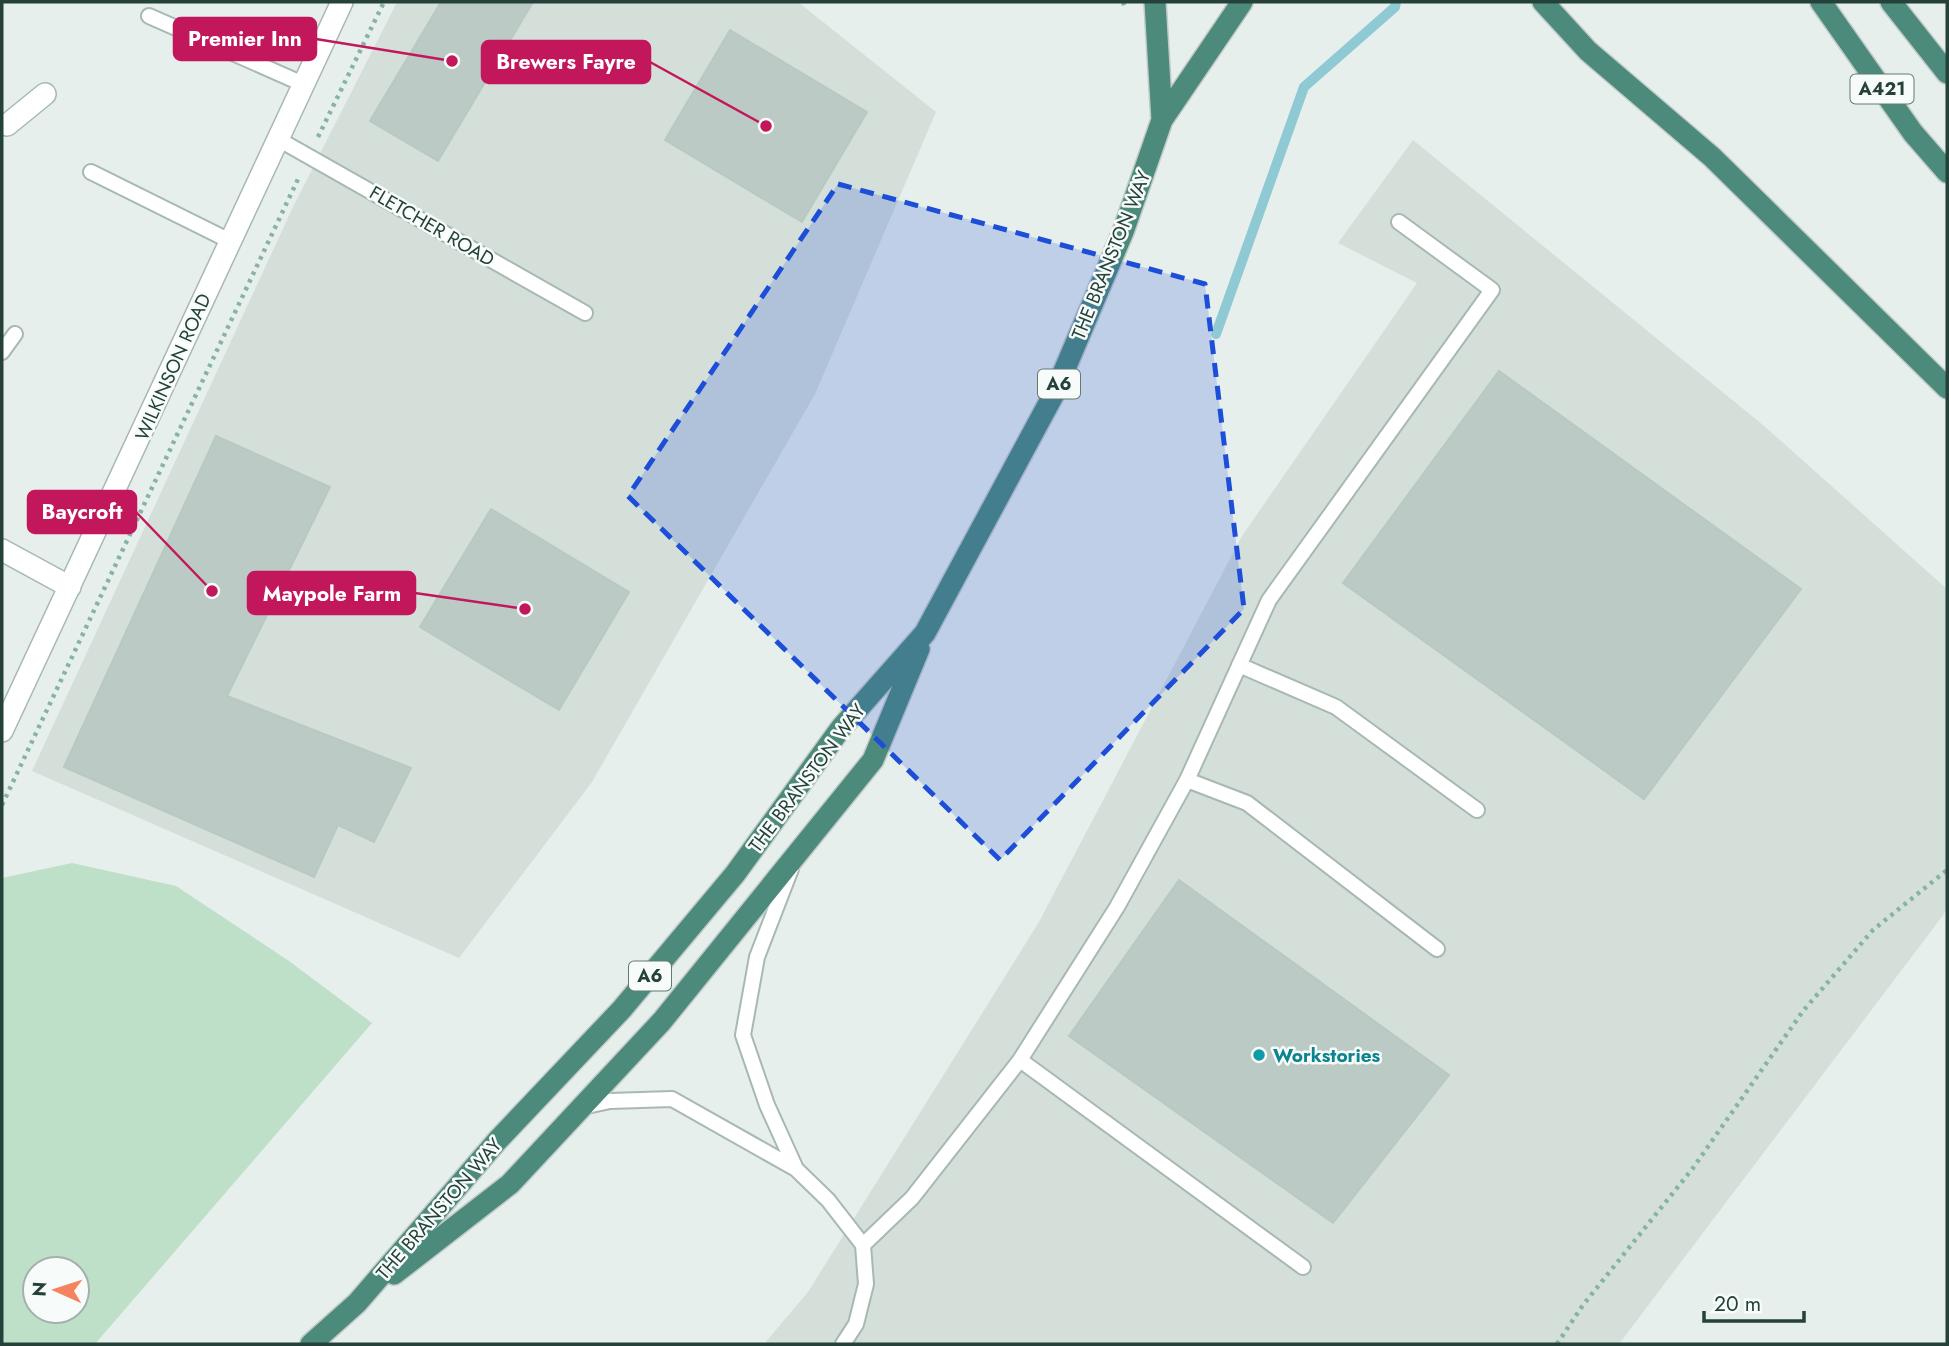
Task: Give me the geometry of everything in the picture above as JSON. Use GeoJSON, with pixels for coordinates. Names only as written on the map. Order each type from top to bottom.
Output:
{"type":"FeatureCollection","features":[{"type":"Feature","properties":{"kind":"highway","name":"THE BRANSTON WAY"},"geometry":{"type":"LineString","coordinates":[[1156,2],[1162,120]]}},
{"type":"Feature","properties":{"kind":"highway","name":"THE BRANSTON WAY"},"geometry":{"type":"LineString","coordinates":[[311,1344],[357,1303],[497,1141],[622,1009],[734,874],[841,728],[925,633],[1056,390],[1123,232],[1162,120],[1242,2]]}},
{"type":"Feature","properties":{"kind":"highway"},"geometry":{"type":"LineString","coordinates":[[1543,2],[1588,51],[1712,157],[1947,388]]}},
{"type":"Feature","properties":{"kind":"highway","name":"A421"},"geometry":{"type":"LineString","coordinates":[[1821,2],[1913,133],[1947,172]]}},
{"type":"Feature","properties":{"kind":"highway","name":"A421"},"geometry":{"type":"LineString","coordinates":[[1891,2],[1947,73]]}},
{"type":"Feature","properties":{"kind":"highway"},"geometry":{"type":"LineString","coordinates":[[357,1303],[510,1184],[662,1021],[873,760],[925,633]]}},
{"type":"Feature","properties":{"kind":"street","name":"WILKINSON ROAD"},"geometry":{"type":"LineString","coordinates":[[2,731],[342,2]]}},
{"type":"Feature","properties":{"kind":"street"},"geometry":{"type":"LineString","coordinates":[[3,124],[45,94]]}},
{"type":"Feature","properties":{"kind":"street"},"geometry":{"type":"LineString","coordinates":[[2,550],[70,587]]}},
{"type":"Feature","properties":{"kind":"lane"},"geometry":{"type":"LineString","coordinates":[[149,16],[303,84]]}},
{"type":"Feature","properties":{"kind":"lane","name":"FLETCHER ROAD"},"geometry":{"type":"LineString","coordinates":[[278,139],[585,313]]}},
{"type":"Feature","properties":{"kind":"lane"},"geometry":{"type":"LineString","coordinates":[[91,172],[230,241]]}},
{"type":"Feature","properties":{"kind":"lane"},"geometry":{"type":"LineString","coordinates":[[863,1245],[912,1198],[1020,1060],[1117,907],[1187,780],[1269,600],[1492,290],[1399,222]]}},
{"type":"Feature","properties":{"kind":"lane"},"geometry":{"type":"LineString","coordinates":[[2,352],[15,334]]}},
{"type":"Feature","properties":{"kind":"lane"},"geometry":{"type":"LineString","coordinates":[[1239,665],[1336,707],[1477,810]]}},
{"type":"Feature","properties":{"kind":"lane"},"geometry":{"type":"LineString","coordinates":[[1187,780],[1247,803],[1437,948]]}},
{"type":"Feature","properties":{"kind":"lane"},"geometry":{"type":"LineString","coordinates":[[795,858],[757,957],[743,1035],[767,1105],[796,1169]]}},
{"type":"Feature","properties":{"kind":"lane"},"geometry":{"type":"LineString","coordinates":[[1020,1060],[1303,1267]]}},
{"type":"Feature","properties":{"kind":"lane"},"geometry":{"type":"LineString","coordinates":[[581,1108],[610,1101],[672,1099],[796,1169],[828,1200],[863,1245],[866,1284],[856,1324],[844,1344]]}},
{"type":"Feature","properties":{"kind":"path"},"geometry":{"type":"LineString","coordinates":[[2,805],[384,2]]}},
{"type":"Feature","properties":{"kind":"path"},"geometry":{"type":"LineString","coordinates":[[1557,1344],[1583,1305],[1693,1168],[1803,1011],[1873,930],[1947,870]]}},
{"type":"Feature","properties":{"kind":"highlighted area"},"geometry":{"type":"Polygon","coordinates":[[[838,184],[1205,284],[1244,609],[1000,860],[628,496],[838,184]]]}},
{"type":"Feature","properties":{"kind":"shaded area"},"geometry":{"type":"Polygon","coordinates":[[[397,2],[798,2],[936,112],[815,394],[592,782],[459,958],[32,771],[293,207],[397,2]]]}},
{"type":"Feature","properties":{"kind":"shaded area"},"geometry":{"type":"Polygon","coordinates":[[[1413,140],[1763,425],[1947,589],[1947,906],[1944,914],[1619,1344],[764,1344],[808,1292],[1039,922],[1242,536],[1417,283],[1338,243],[1413,140]]]}},
{"type":"Feature","properties":{"kind":"green space"},"geometry":{"type":"Polygon","coordinates":[[[72,863],[176,886],[289,961],[372,1023],[95,1344],[2,1344],[2,878],[72,863]]]}},
{"type":"Feature","properties":{"kind":"building"},"geometry":{"type":"Polygon","coordinates":[[[441,2],[533,2],[438,161],[370,121],[441,2]]]}},
{"type":"Feature","properties":{"kind":"building"},"geometry":{"type":"Polygon","coordinates":[[[730,30],[867,112],[802,222],[665,140],[730,30]]]}},
{"type":"Feature","properties":{"kind":"building"},"geometry":{"type":"Polygon","coordinates":[[[1499,371],[1801,589],[1644,799],[1343,583],[1499,371]]]}},
{"type":"Feature","properties":{"kind":"building"},"geometry":{"type":"Polygon","coordinates":[[[216,436],[330,487],[227,696],[411,768],[374,842],[338,825],[314,877],[64,767],[216,436]]]}},
{"type":"Feature","properties":{"kind":"building"},"geometry":{"type":"Polygon","coordinates":[[[491,509],[629,592],[559,710],[420,627],[491,509]]]}},
{"type":"Feature","properties":{"kind":"building","name":"Workstories"},"geometry":{"type":"Polygon","coordinates":[[[1179,880],[1449,1075],[1333,1223],[1069,1036],[1179,880]]]}},
{"type":"Feature","properties":{"kind":"waterway"},"geometry":{"type":"LineString","coordinates":[[1216,334],[1304,87],[1395,7],[1396,2]]}},
{"type":"Feature","properties":{"kind":"place","name":"Premier Inn"},"geometry":{"type":"Point","coordinates":[452,61]}},
{"type":"Feature","properties":{"kind":"place","name":"Brewers Fayre"},"geometry":{"type":"Point","coordinates":[766,126]}},
{"type":"Feature","properties":{"kind":"place","name":"Baycroft"},"geometry":{"type":"Point","coordinates":[212,591]}},
{"type":"Feature","properties":{"kind":"place","name":"Maypole Farm"},"geometry":{"type":"Point","coordinates":[525,609]}},
{"type":"Feature","properties":{"kind":"place","name":"Workstories"},"geometry":{"type":"Point","coordinates":[1259,1055]}}]}
